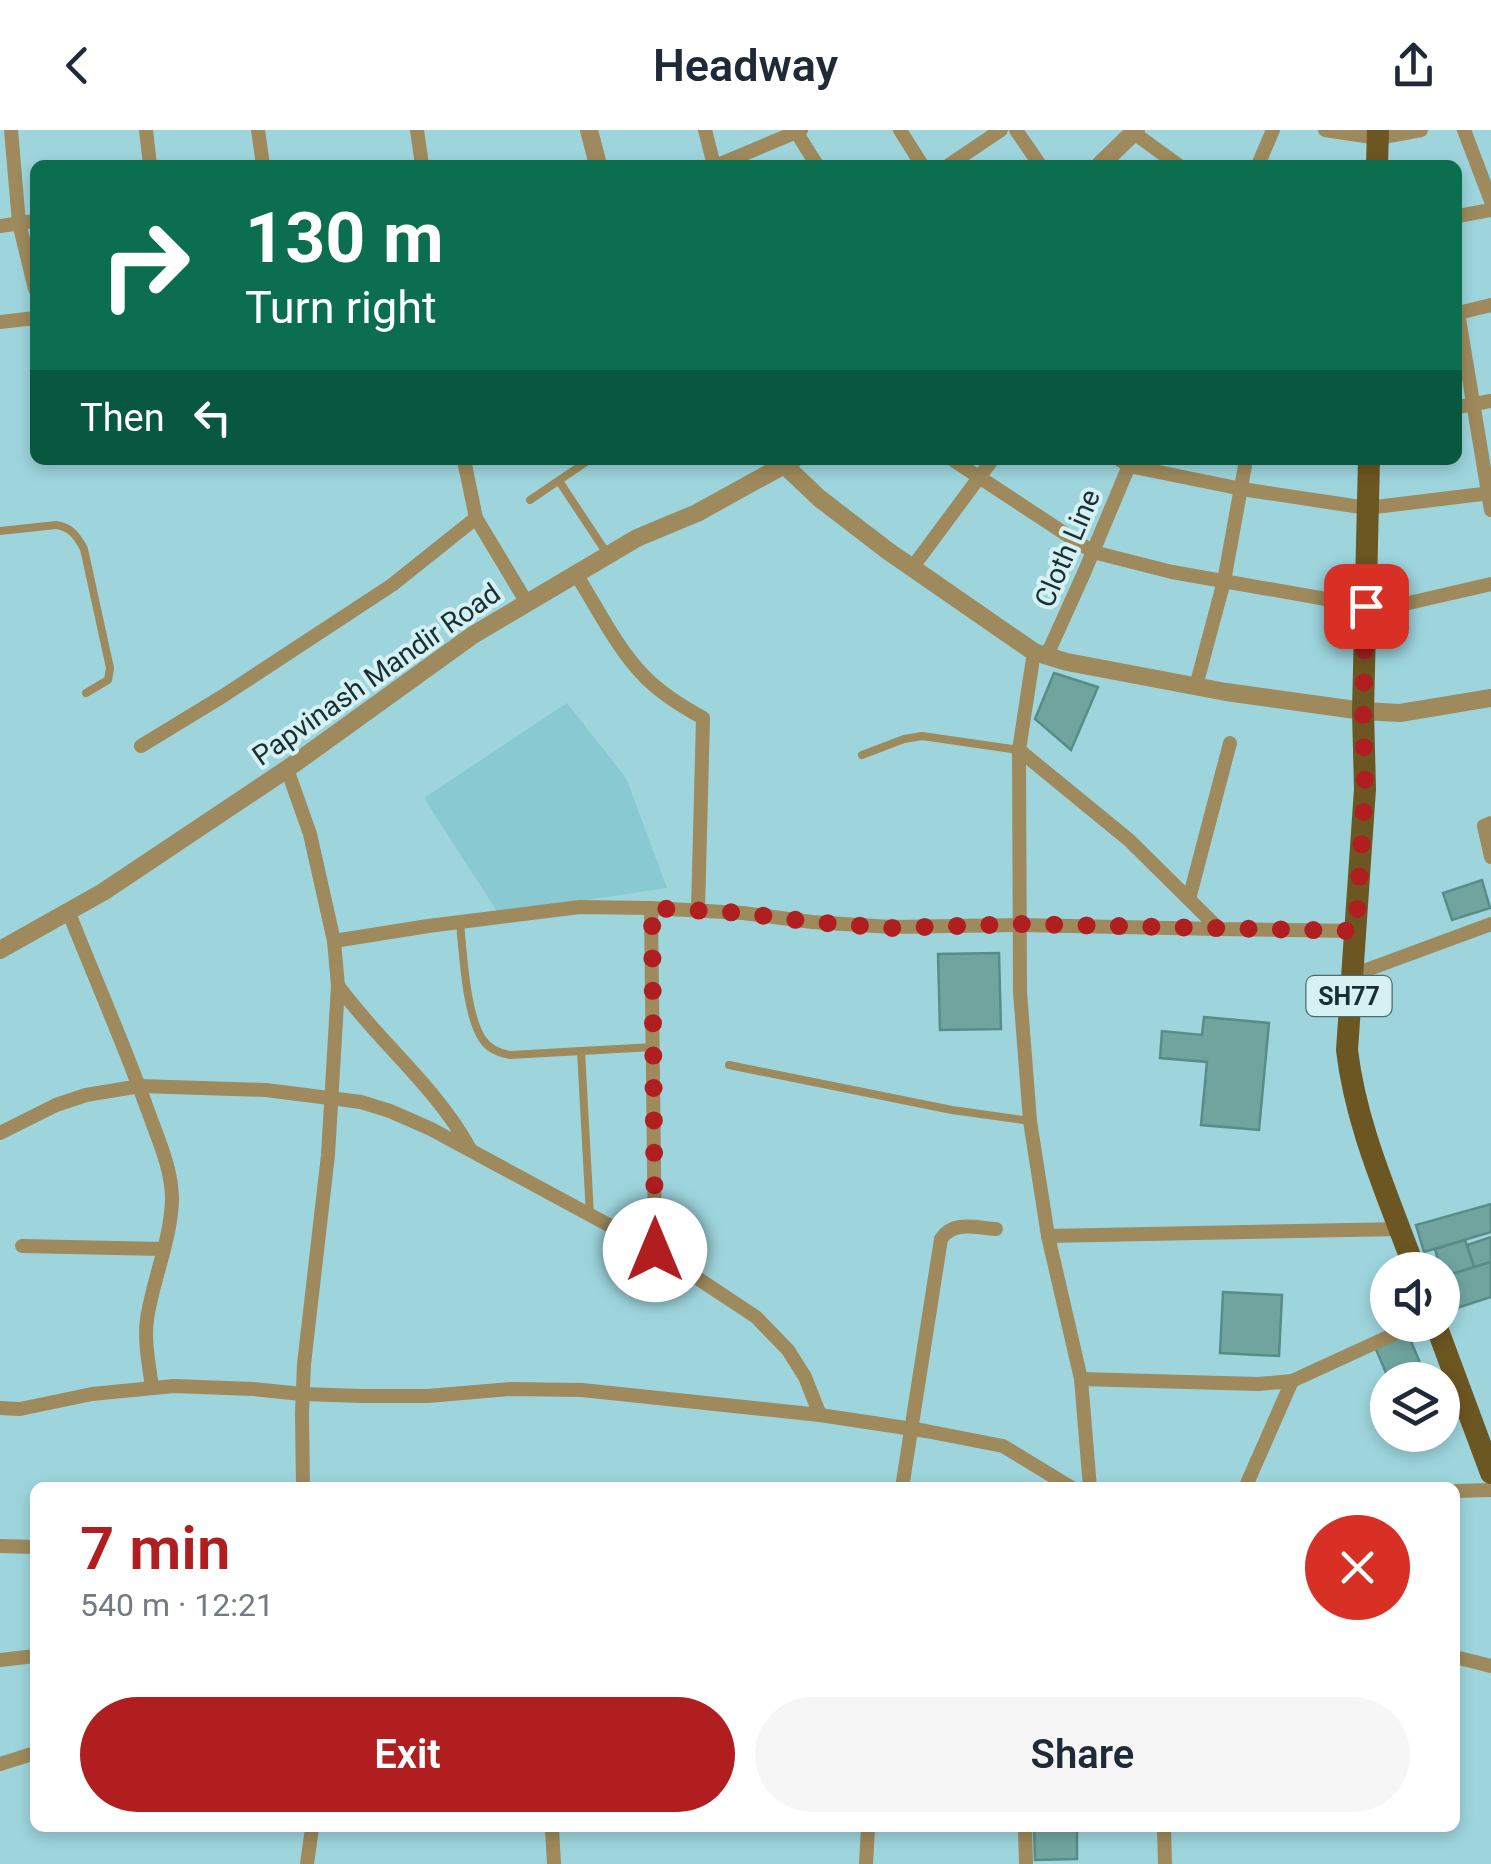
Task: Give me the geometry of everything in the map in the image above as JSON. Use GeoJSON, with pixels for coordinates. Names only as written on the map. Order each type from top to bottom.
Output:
{"type":"FeatureCollection","features":[{"type":"Feature","properties":{"kind":"main road"},"geometry":{"type":"LineString","coordinates":[[1377,160],[1378,134]]}},
{"type":"Feature","properties":{"kind":"main road","name":"SH77"},"geometry":{"type":"LineString","coordinates":[[1369,465],[1365,789],[1346,1050],[1351,1084],[1374,1163],[1409,1252]]}},
{"type":"Feature","properties":{"kind":"main road"},"geometry":{"type":"LineString","coordinates":[[1442,1342],[1491,1474]]}},
{"type":"Feature","properties":{"kind":"street"},"geometry":{"type":"LineString","coordinates":[[10,130],[30,247]]}},
{"type":"Feature","properties":{"kind":"street"},"geometry":{"type":"LineString","coordinates":[[146,130],[149,160]]}},
{"type":"Feature","properties":{"kind":"street"},"geometry":{"type":"LineString","coordinates":[[258,130],[262,160]]}},
{"type":"Feature","properties":{"kind":"street"},"geometry":{"type":"LineString","coordinates":[[416,130],[421,160]]}},
{"type":"Feature","properties":{"kind":"street"},"geometry":{"type":"LineString","coordinates":[[589,130],[597,160]]}},
{"type":"Feature","properties":{"kind":"street"},"geometry":{"type":"LineString","coordinates":[[705,130],[714,160]]}},
{"type":"Feature","properties":{"kind":"street"},"geometry":{"type":"LineString","coordinates":[[900,130],[919,160]]}},
{"type":"Feature","properties":{"kind":"street"},"geometry":{"type":"LineString","coordinates":[[956,160],[1001,130]]}},
{"type":"Feature","properties":{"kind":"street"},"geometry":{"type":"LineString","coordinates":[[1016,130],[1037,160]]}},
{"type":"Feature","properties":{"kind":"street"},"geometry":{"type":"LineString","coordinates":[[1260,160],[1273,130]]}},
{"type":"Feature","properties":{"kind":"street"},"geometry":{"type":"LineString","coordinates":[[1326,130],[1378,134],[1422,130]]}},
{"type":"Feature","properties":{"kind":"street"},"geometry":{"type":"LineString","coordinates":[[1464,130],[1491,201]]}},
{"type":"Feature","properties":{"kind":"street"},"geometry":{"type":"LineString","coordinates":[[728,160],[797,131],[814,160]]}},
{"type":"Feature","properties":{"kind":"street"},"geometry":{"type":"LineString","coordinates":[[1105,160],[1133,131],[1171,160]]}},
{"type":"Feature","properties":{"kind":"street"},"geometry":{"type":"LineString","coordinates":[[1462,215],[1491,210]]}},
{"type":"Feature","properties":{"kind":"street"},"geometry":{"type":"LineString","coordinates":[[0,226],[27,222]]}},
{"type":"Feature","properties":{"kind":"street"},"geometry":{"type":"LineString","coordinates":[[1462,311],[1491,304]]}},
{"type":"Feature","properties":{"kind":"street"},"geometry":{"type":"LineString","coordinates":[[0,322],[30,319]]}},
{"type":"Feature","properties":{"kind":"street"},"geometry":{"type":"LineString","coordinates":[[1462,366],[1465,406],[1491,510]]}},
{"type":"Feature","properties":{"kind":"street"},"geometry":{"type":"LineString","coordinates":[[1465,406],[1491,400]]}},
{"type":"Feature","properties":{"kind":"street"},"geometry":{"type":"LineString","coordinates":[[465,465],[476,518],[528,603]]}},
{"type":"Feature","properties":{"kind":"street","name":"Papvinash Mandir Road"},"geometry":{"type":"LineString","coordinates":[[0,950],[103,892],[287,769],[474,634],[637,538],[696,513],[780,465]]}},
{"type":"Feature","properties":{"kind":"street"},"geometry":{"type":"LineString","coordinates":[[788,465],[819,498],[912,568],[1040,654],[1196,686],[1363,710],[1400,712],[1491,698]]}},
{"type":"Feature","properties":{"kind":"street"},"geometry":{"type":"LineString","coordinates":[[960,465],[1093,552],[1172,572],[1366,606],[1400,605],[1491,584]]}},
{"type":"Feature","properties":{"kind":"street"},"geometry":{"type":"LineString","coordinates":[[912,568],[989,465]]}},
{"type":"Feature","properties":{"kind":"street","name":"Cloth Line"},"geometry":{"type":"LineString","coordinates":[[1090,1482],[1081,1380],[1048,1236],[1030,1120],[1020,992],[1020,750],[1040,654],[1093,552],[1126,465]]}},
{"type":"Feature","properties":{"kind":"street"},"geometry":{"type":"LineString","coordinates":[[1140,465],[1242,489],[1368,508],[1489,493]]}},
{"type":"Feature","properties":{"kind":"street"},"geometry":{"type":"LineString","coordinates":[[1196,686],[1224,581],[1245,465]]}},
{"type":"Feature","properties":{"kind":"street"},"geometry":{"type":"LineString","coordinates":[[140,746],[392,585],[476,518]]}},
{"type":"Feature","properties":{"kind":"street"},"geometry":{"type":"LineString","coordinates":[[576,574],[646,678],[672,700],[704,718],[698,910]]}},
{"type":"Feature","properties":{"kind":"street"},"geometry":{"type":"LineString","coordinates":[[1189,899],[1230,744]]}},
{"type":"Feature","properties":{"kind":"street"},"geometry":{"type":"LineString","coordinates":[[1020,750],[1129,840],[1219,928]]}},
{"type":"Feature","properties":{"kind":"street"},"geometry":{"type":"LineString","coordinates":[[287,769],[310,834],[334,942],[338,986],[332,1098],[302,1394],[303,1482]]}},
{"type":"Feature","properties":{"kind":"street"},"geometry":{"type":"LineString","coordinates":[[1491,824],[1484,826],[1491,857]]}},
{"type":"Feature","properties":{"kind":"street"},"geometry":{"type":"LineString","coordinates":[[334,942],[580,907],[743,913],[891,928],[1020,924],[1356,931]]}},
{"type":"Feature","properties":{"kind":"street"},"geometry":{"type":"LineString","coordinates":[[652,908],[655,1250]]}},
{"type":"Feature","properties":{"kind":"street"},"geometry":{"type":"LineString","coordinates":[[68,912],[140,1086],[171,1183],[164,1248],[147,1320],[152,1387]]}},
{"type":"Feature","properties":{"kind":"street"},"geometry":{"type":"LineString","coordinates":[[1350,976],[1491,924]]}},
{"type":"Feature","properties":{"kind":"street"},"geometry":{"type":"LineString","coordinates":[[338,986],[442,1105],[470,1150]]}},
{"type":"Feature","properties":{"kind":"street"},"geometry":{"type":"LineString","coordinates":[[0,1133],[56,1105],[116,1088],[140,1086],[266,1090],[390,1110],[655,1250],[756,1317],[788,1350],[806,1377],[820,1415]]}},
{"type":"Feature","properties":{"kind":"street"},"geometry":{"type":"LineString","coordinates":[[903,1482],[941,1238],[953,1227],[996,1229]]}},
{"type":"Feature","properties":{"kind":"street"},"geometry":{"type":"LineString","coordinates":[[1048,1236],[1400,1229]]}},
{"type":"Feature","properties":{"kind":"street"},"geometry":{"type":"LineString","coordinates":[[22,1246],[164,1248]]}},
{"type":"Feature","properties":{"kind":"street"},"geometry":{"type":"LineString","coordinates":[[1081,1380],[1258,1384],[1292,1381],[1377,1342]]}},
{"type":"Feature","properties":{"kind":"street"},"geometry":{"type":"LineString","coordinates":[[1248,1482],[1292,1381]]}},
{"type":"Feature","properties":{"kind":"street"},"geometry":{"type":"LineString","coordinates":[[0,1408],[20,1409],[152,1387],[412,1396],[511,1389],[582,1390],[913,1428],[1004,1446],[1062,1482]]}},
{"type":"Feature","properties":{"kind":"street"},"geometry":{"type":"LineString","coordinates":[[1460,1491],[1491,1490]]}},
{"type":"Feature","properties":{"kind":"street"},"geometry":{"type":"LineString","coordinates":[[0,1546],[30,1547]]}},
{"type":"Feature","properties":{"kind":"street"},"geometry":{"type":"LineString","coordinates":[[0,1660],[30,1657]]}},
{"type":"Feature","properties":{"kind":"street"},"geometry":{"type":"LineString","coordinates":[[1460,1658],[1491,1666]]}},
{"type":"Feature","properties":{"kind":"street"},"geometry":{"type":"LineString","coordinates":[[0,1764],[30,1755]]}},
{"type":"Feature","properties":{"kind":"street"},"geometry":{"type":"LineString","coordinates":[[307,1864],[311,1832]]}},
{"type":"Feature","properties":{"kind":"street"},"geometry":{"type":"LineString","coordinates":[[552,1832],[554,1864]]}},
{"type":"Feature","properties":{"kind":"street"},"geometry":{"type":"LineString","coordinates":[[866,1864],[868,1832]]}},
{"type":"Feature","properties":{"kind":"street"},"geometry":{"type":"LineString","coordinates":[[1025,1832],[1026,1864]]}},
{"type":"Feature","properties":{"kind":"street"},"geometry":{"type":"LineString","coordinates":[[1164,1832],[1166,1864]]}},
{"type":"Feature","properties":{"kind":"lane"},"geometry":{"type":"LineString","coordinates":[[530,500],[582,465]]}},
{"type":"Feature","properties":{"kind":"lane"},"geometry":{"type":"LineString","coordinates":[[559,481],[608,555]]}},
{"type":"Feature","properties":{"kind":"lane"},"geometry":{"type":"LineString","coordinates":[[0,531],[64,526],[77,536],[84,549],[110,668],[108,680],[86,694]]}},
{"type":"Feature","properties":{"kind":"lane"},"geometry":{"type":"LineString","coordinates":[[862,755],[904,738],[922,736],[1020,750]]}},
{"type":"Feature","properties":{"kind":"lane"},"geometry":{"type":"LineString","coordinates":[[460,922],[469,998],[477,1029],[484,1042],[498,1052],[653,1048]]}},
{"type":"Feature","properties":{"kind":"lane"},"geometry":{"type":"LineString","coordinates":[[582,1051],[590,1215]]}},
{"type":"Feature","properties":{"kind":"lane"},"geometry":{"type":"LineString","coordinates":[[729,1065],[952,1110],[1030,1120]]}},
{"type":"Feature","properties":{"kind":"shaded area"},"geometry":{"type":"Polygon","coordinates":[[[567,703],[626,778],[667,888],[498,913],[424,798],[567,703]]]}},
{"type":"Feature","properties":{"kind":"building"},"geometry":{"type":"Polygon","coordinates":[[[1054,673],[1098,687],[1071,750],[1035,719],[1054,673]]]}},
{"type":"Feature","properties":{"kind":"building"},"geometry":{"type":"Polygon","coordinates":[[[1482,880],[1490,908],[1452,920],[1443,893],[1482,880]]]}},
{"type":"Feature","properties":{"kind":"building"},"geometry":{"type":"Polygon","coordinates":[[[999,953],[1001,1029],[940,1030],[938,954],[999,953]]]}},
{"type":"Feature","properties":{"kind":"building"},"geometry":{"type":"Polygon","coordinates":[[[1204,1017],[1269,1023],[1259,1130],[1201,1125],[1207,1062],[1160,1058],[1162,1031],[1202,1035],[1204,1017]]]}},
{"type":"Feature","properties":{"kind":"building"},"geometry":{"type":"Polygon","coordinates":[[[1491,1204],[1491,1232],[1424,1252],[1416,1225],[1491,1204]]]}},
{"type":"Feature","properties":{"kind":"building"},"geometry":{"type":"Polygon","coordinates":[[[1491,1237],[1491,1262],[1474,1267],[1467,1245],[1491,1237]]]}},
{"type":"Feature","properties":{"kind":"building"},"geometry":{"type":"Polygon","coordinates":[[[1465,1240],[1474,1267],[1460,1272],[1460,1252],[1435,1249],[1465,1240]]]}},
{"type":"Feature","properties":{"kind":"building"},"geometry":{"type":"Polygon","coordinates":[[[1491,1262],[1491,1297],[1460,1307],[1460,1271],[1491,1262]]]}},
{"type":"Feature","properties":{"kind":"building"},"geometry":{"type":"Polygon","coordinates":[[[1223,1292],[1282,1295],[1279,1356],[1220,1353],[1223,1292]]]}},
{"type":"Feature","properties":{"kind":"building"},"geometry":{"type":"Polygon","coordinates":[[[1388,1342],[1411,1342],[1420,1362],[1381,1362],[1375,1347],[1388,1342]]]}},
{"type":"Feature","properties":{"kind":"building"},"geometry":{"type":"Polygon","coordinates":[[[1034,1832],[1077,1832],[1077,1859],[1035,1860],[1034,1832]]]}},
{"type":"Feature","properties":{"kind":"route"},"geometry":{"type":"LineString","coordinates":[[655,1250],[652,908],[891,928],[1020,924],[1356,931],[1365,789],[1366,606]]}}]}
